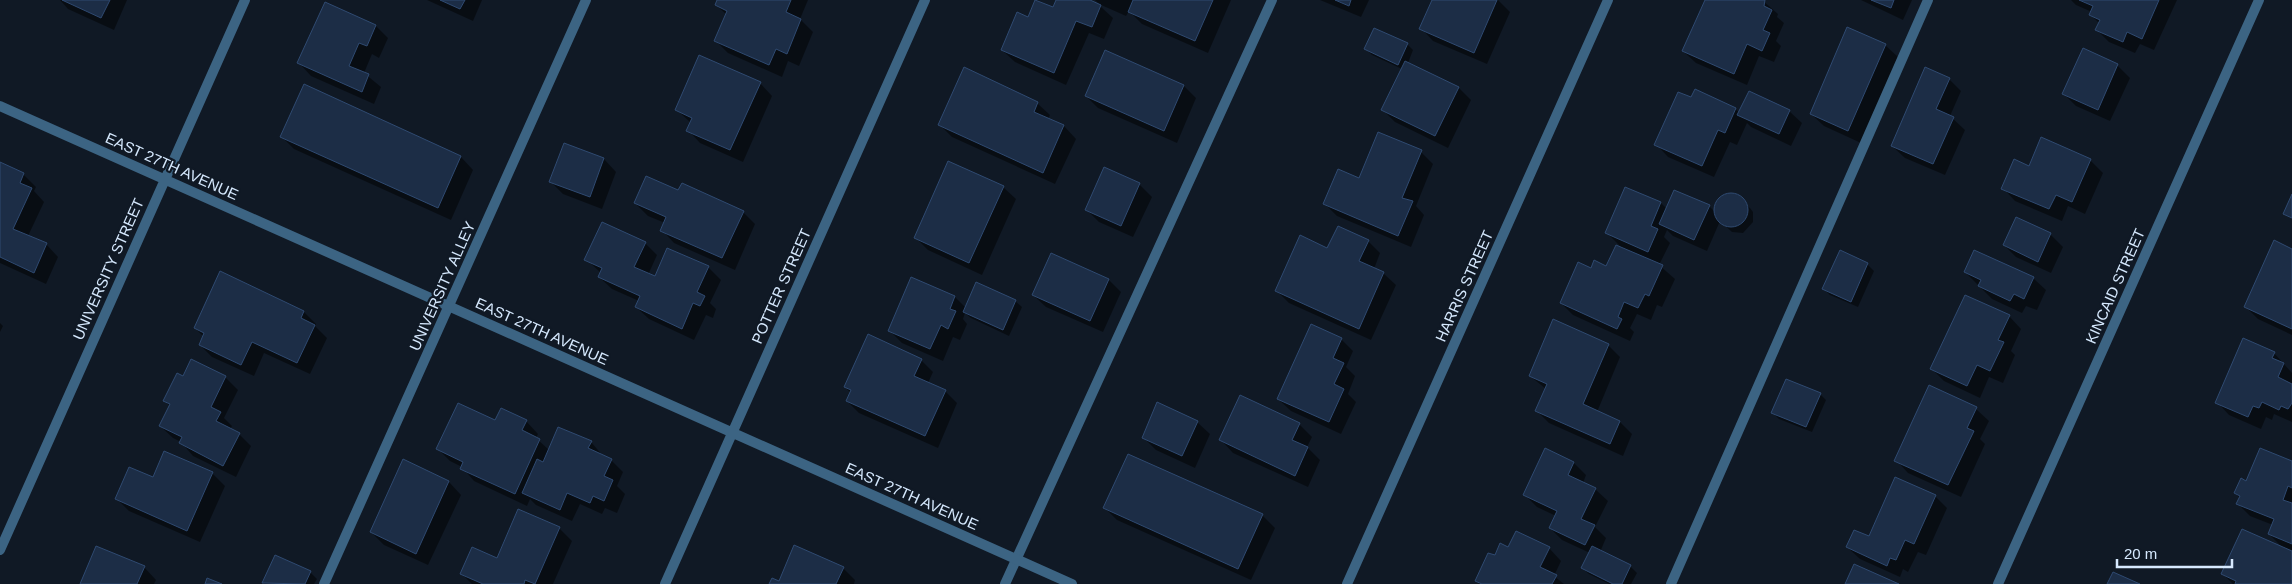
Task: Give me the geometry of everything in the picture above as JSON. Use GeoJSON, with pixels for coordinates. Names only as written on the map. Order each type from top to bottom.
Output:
{"type":"FeatureCollection","features":[{"type":"Feature","properties":{"kind":"street","name":"UNIVERSITY STREET"},"geometry":{"type":"LineString","coordinates":[[0,550],[245,0]]}},
{"type":"Feature","properties":{"kind":"street","name":"UNIVERSITY ALLEY"},"geometry":{"type":"LineString","coordinates":[[324,584],[586,0]]}},
{"type":"Feature","properties":{"kind":"street","name":"POTTER STREET"},"geometry":{"type":"LineString","coordinates":[[665,584],[925,0]]}},
{"type":"Feature","properties":{"kind":"street"},"geometry":{"type":"LineString","coordinates":[[1005,584],[1272,0]]}},
{"type":"Feature","properties":{"kind":"street","name":"HARRIS STREET"},"geometry":{"type":"LineString","coordinates":[[1347,584],[1608,0]]}},
{"type":"Feature","properties":{"kind":"street"},"geometry":{"type":"LineString","coordinates":[[1671,584],[1928,0]]}},
{"type":"Feature","properties":{"kind":"street","name":"KINCAID STREET"},"geometry":{"type":"LineString","coordinates":[[1998,584],[2259,0]]}},
{"type":"Feature","properties":{"kind":"street","name":"EAST 27TH AVENUE"},"geometry":{"type":"LineString","coordinates":[[0,106],[1072,584]]}},
{"type":"Feature","properties":{"kind":"building"},"geometry":{"type":"Polygon","coordinates":[[[62,0],[110,0],[101,18],[62,0]]]}},
{"type":"Feature","properties":{"kind":"building"},"geometry":{"type":"Polygon","coordinates":[[[440,0],[465,0],[460,9],[440,0]]]}},
{"type":"Feature","properties":{"kind":"building"},"geometry":{"type":"Polygon","coordinates":[[[717,0],[791,0],[786,12],[801,19],[787,54],[776,49],[769,65],[714,41],[727,11],[715,5],[717,0]]]}},
{"type":"Feature","properties":{"kind":"building"},"geometry":{"type":"Polygon","coordinates":[[[1035,0],[1053,7],[1056,0],[1090,0],[1101,5],[1092,27],[1076,21],[1054,73],[1001,50],[1017,12],[1028,17],[1035,0]]]}},
{"type":"Feature","properties":{"kind":"building"},"geometry":{"type":"Polygon","coordinates":[[[1133,0],[1213,0],[1195,41],[1128,12],[1133,0]]]}},
{"type":"Feature","properties":{"kind":"building"},"geometry":{"type":"Polygon","coordinates":[[[1335,0],[1351,0],[1349,6],[1335,0]]]}},
{"type":"Feature","properties":{"kind":"building"},"geometry":{"type":"Polygon","coordinates":[[[1432,0],[1497,0],[1474,53],[1419,29],[1432,0]]]}},
{"type":"Feature","properties":{"kind":"building"},"geometry":{"type":"Polygon","coordinates":[[[1705,0],[1765,0],[1764,6],[1772,10],[1763,30],[1770,33],[1762,51],[1747,44],[1734,74],[1682,51],[1705,0]]]}},
{"type":"Feature","properties":{"kind":"building"},"geometry":{"type":"Polygon","coordinates":[[[1871,0],[1894,0],[1891,8],[1871,0]]]}},
{"type":"Feature","properties":{"kind":"building"},"geometry":{"type":"Polygon","coordinates":[[[2079,0],[2159,0],[2142,39],[2127,32],[2123,42],[2095,30],[2100,20],[2089,15],[2093,6],[2079,0]]]}},
{"type":"Feature","properties":{"kind":"building"},"geometry":{"type":"Polygon","coordinates":[[[325,2],[376,25],[367,46],[359,43],[349,66],[369,74],[362,92],[297,63],[325,2]]]}},
{"type":"Feature","properties":{"kind":"building"},"geometry":{"type":"Polygon","coordinates":[[[1847,27],[1886,44],[1848,131],[1810,114],[1847,27]]]}},
{"type":"Feature","properties":{"kind":"building"},"geometry":{"type":"Polygon","coordinates":[[[1374,28],[1408,43],[1398,65],[1364,49],[1374,28]]]}},
{"type":"Feature","properties":{"kind":"building"},"geometry":{"type":"Polygon","coordinates":[[[2083,48],[2118,64],[2098,110],[2062,94],[2083,48]]]}},
{"type":"Feature","properties":{"kind":"building"},"geometry":{"type":"Polygon","coordinates":[[[1105,50],[1184,85],[1164,131],[1085,96],[1105,50]]]}},
{"type":"Feature","properties":{"kind":"building"},"geometry":{"type":"Polygon","coordinates":[[[699,55],[761,82],[730,150],[686,131],[692,118],[675,110],[699,55]]]}},
{"type":"Feature","properties":{"kind":"building"},"geometry":{"type":"Polygon","coordinates":[[[1405,61],[1459,87],[1435,136],[1381,110],[1405,61]]]}},
{"type":"Feature","properties":{"kind":"building"},"geometry":{"type":"Polygon","coordinates":[[[964,67],[1038,102],[1034,112],[1064,125],[1043,173],[938,125],[964,67]]]}},
{"type":"Feature","properties":{"kind":"building"},"geometry":{"type":"Polygon","coordinates":[[[1925,67],[1950,78],[1936,109],[1954,117],[1933,164],[1891,146],[1925,67]]]}},
{"type":"Feature","properties":{"kind":"building"},"geometry":{"type":"Polygon","coordinates":[[[304,84],[461,156],[438,208],[280,137],[304,84]]]}},
{"type":"Feature","properties":{"kind":"building"},"geometry":{"type":"Polygon","coordinates":[[[1695,89],[1736,108],[1725,133],[1718,130],[1702,166],[1654,145],[1678,92],[1691,97],[1695,89]]]}},
{"type":"Feature","properties":{"kind":"building"},"geometry":{"type":"Polygon","coordinates":[[[1749,91],[1790,110],[1779,134],[1737,115],[1749,91]]]}},
{"type":"Feature","properties":{"kind":"building"},"geometry":{"type":"Polygon","coordinates":[[[1378,132],[1422,150],[1402,198],[1413,201],[1398,236],[1323,204],[1338,169],[1359,178],[1378,132]]]}},
{"type":"Feature","properties":{"kind":"building"},"geometry":{"type":"Polygon","coordinates":[[[2041,137],[2091,159],[2072,202],[2056,195],[2049,209],[2001,189],[2014,159],[2029,166],[2041,137]]]}},
{"type":"Feature","properties":{"kind":"building"},"geometry":{"type":"Polygon","coordinates":[[[564,143],[604,158],[590,197],[549,182],[564,143]]]}},
{"type":"Feature","properties":{"kind":"building"},"geometry":{"type":"Polygon","coordinates":[[[948,161],[1004,186],[969,263],[914,238],[948,161]]]}},
{"type":"Feature","properties":{"kind":"building"},"geometry":{"type":"Polygon","coordinates":[[[0,162],[24,173],[20,183],[32,188],[13,229],[47,243],[34,273],[0,257],[0,162]]]}},
{"type":"Feature","properties":{"kind":"building"},"geometry":{"type":"Polygon","coordinates":[[[1104,167],[1140,183],[1121,226],[1085,210],[1104,167]]]}},
{"type":"Feature","properties":{"kind":"building"},"geometry":{"type":"Polygon","coordinates":[[[646,176],[678,190],[682,183],[744,211],[722,258],[660,231],[666,217],[634,203],[646,176]]]}},
{"type":"Feature","properties":{"kind":"building"},"geometry":{"type":"Polygon","coordinates":[[[1625,187],[1661,202],[1651,226],[1658,229],[1648,252],[1605,233],[1625,187]]]}},
{"type":"Feature","properties":{"kind":"building"},"geometry":{"type":"Polygon","coordinates":[[[1674,190],[1710,205],[1694,240],[1659,224],[1674,190]]]}},
{"type":"Feature","properties":{"kind":"building"},"geometry":{"type":"Polygon","coordinates":[[[1731,193],[1743,198],[1748,210],[1743,222],[1731,227],[1719,222],[1714,210],[1719,198],[1731,193]]]}},
{"type":"Feature","properties":{"kind":"building"},"geometry":{"type":"Polygon","coordinates":[[[2292,194],[2292,218],[2283,214],[2292,194]]]}},
{"type":"Feature","properties":{"kind":"building"},"geometry":{"type":"Polygon","coordinates":[[[2016,217],[2051,233],[2038,262],[2003,245],[2016,217]]]}},
{"type":"Feature","properties":{"kind":"building"},"geometry":{"type":"Polygon","coordinates":[[[602,222],[646,242],[634,267],[655,276],[667,248],[709,266],[697,292],[705,296],[700,306],[693,303],[682,329],[635,307],[640,296],[598,277],[602,268],[584,260],[602,222]]]}},
{"type":"Feature","properties":{"kind":"building"},"geometry":{"type":"Polygon","coordinates":[[[1338,226],[1369,240],[1359,261],[1384,272],[1359,329],[1275,291],[1300,235],[1327,248],[1338,226]]]}},
{"type":"Feature","properties":{"kind":"building"},"geometry":{"type":"Polygon","coordinates":[[[2274,240],[2292,249],[2292,329],[2244,307],[2274,240]]]}},
{"type":"Feature","properties":{"kind":"building"},"geometry":{"type":"Polygon","coordinates":[[[1616,245],[1663,265],[1649,296],[1645,294],[1638,308],[1624,302],[1618,317],[1622,319],[1617,329],[1560,303],[1578,262],[1591,268],[1594,260],[1606,266],[1616,245]]]}},
{"type":"Feature","properties":{"kind":"building"},"geometry":{"type":"Polygon","coordinates":[[[1840,250],[1868,263],[1851,302],[1822,289],[1840,250]]]}},
{"type":"Feature","properties":{"kind":"building"},"geometry":{"type":"Polygon","coordinates":[[[1974,250],[2034,277],[2024,299],[2014,294],[2010,301],[1978,286],[1981,280],[1964,272],[1974,250]]]}},
{"type":"Feature","properties":{"kind":"building"},"geometry":{"type":"Polygon","coordinates":[[[1051,253],[1109,279],[1090,321],[1032,295],[1051,253]]]}},
{"type":"Feature","properties":{"kind":"building"},"geometry":{"type":"Polygon","coordinates":[[[220,271],[304,311],[301,318],[315,325],[297,363],[252,342],[241,365],[199,345],[204,333],[194,328],[220,271]]]}},
{"type":"Feature","properties":{"kind":"building"},"geometry":{"type":"Polygon","coordinates":[[[911,277],[955,296],[950,309],[956,311],[948,329],[941,325],[930,349],[888,331],[911,277]]]}},
{"type":"Feature","properties":{"kind":"building"},"geometry":{"type":"Polygon","coordinates":[[[976,282],[1016,300],[1003,330],[963,312],[976,282]]]}},
{"type":"Feature","properties":{"kind":"building"},"geometry":{"type":"Polygon","coordinates":[[[1965,295],[2010,315],[1998,340],[2004,342],[1990,371],[1977,365],[1967,386],[1930,369],[1965,295]]]}},
{"type":"Feature","properties":{"kind":"building"},"geometry":{"type":"Polygon","coordinates":[[[1553,319],[1609,344],[1583,404],[1620,421],[1610,444],[1535,411],[1547,384],[1529,376],[1553,319]]]}},
{"type":"Feature","properties":{"kind":"building"},"geometry":{"type":"Polygon","coordinates":[[[1311,324],[1342,338],[1333,358],[1344,363],[1334,384],[1344,389],[1329,422],[1277,399],[1311,324]]]}},
{"type":"Feature","properties":{"kind":"building"},"geometry":{"type":"Polygon","coordinates":[[[868,334],[922,359],[914,376],[946,390],[925,436],[846,401],[851,390],[844,387],[868,334]]]}},
{"type":"Feature","properties":{"kind":"building"},"geometry":{"type":"Polygon","coordinates":[[[2243,338],[2275,352],[2272,358],[2284,363],[2278,377],[2292,384],[2292,403],[2288,409],[2281,406],[2279,410],[2262,402],[2259,408],[2253,406],[2248,417],[2215,403],[2243,338]]]}},
{"type":"Feature","properties":{"kind":"building"},"geometry":{"type":"Polygon","coordinates":[[[191,359],[226,376],[211,407],[221,412],[216,421],[240,433],[223,466],[179,443],[182,437],[159,426],[170,404],[163,401],[177,373],[183,376],[191,359]]]}},
{"type":"Feature","properties":{"kind":"building"},"geometry":{"type":"Polygon","coordinates":[[[1786,379],[1821,393],[1806,427],[1771,413],[1786,379]]]}},
{"type":"Feature","properties":{"kind":"building"},"geometry":{"type":"Polygon","coordinates":[[[1929,385],[1977,407],[1967,428],[1974,431],[1948,485],[1894,461],[1929,385]]]}},
{"type":"Feature","properties":{"kind":"building"},"geometry":{"type":"Polygon","coordinates":[[[1240,395],[1300,423],[1292,440],[1308,447],[1295,476],[1219,440],[1240,395]]]}},
{"type":"Feature","properties":{"kind":"building"},"geometry":{"type":"Polygon","coordinates":[[[1157,402],[1198,421],[1182,456],[1142,438],[1157,402]]]}},
{"type":"Feature","properties":{"kind":"building"},"geometry":{"type":"Polygon","coordinates":[[[458,403],[495,420],[501,408],[527,420],[522,430],[540,439],[515,494],[460,469],[463,462],[436,449],[458,403]]]}},
{"type":"Feature","properties":{"kind":"building"},"geometry":{"type":"Polygon","coordinates":[[[558,427],[592,441],[588,448],[612,459],[604,476],[613,480],[604,501],[593,496],[590,503],[567,493],[560,510],[522,493],[537,459],[543,462],[558,427]]]}},
{"type":"Feature","properties":{"kind":"building"},"geometry":{"type":"Polygon","coordinates":[[[1545,448],[1574,462],[1568,475],[1596,488],[1581,519],[1595,525],[1585,545],[1549,528],[1557,511],[1523,495],[1545,448]]]}},
{"type":"Feature","properties":{"kind":"building"},"geometry":{"type":"Polygon","coordinates":[[[2260,448],[2292,461],[2292,488],[2288,486],[2283,500],[2292,503],[2292,544],[2268,534],[2274,519],[2236,504],[2240,496],[2234,493],[2241,478],[2246,481],[2260,448]]]}},
{"type":"Feature","properties":{"kind":"building"},"geometry":{"type":"Polygon","coordinates":[[[164,451],[213,472],[187,531],[115,499],[129,467],[153,477],[164,451]]]}},
{"type":"Feature","properties":{"kind":"building"},"geometry":{"type":"Polygon","coordinates":[[[1128,454],[1263,514],[1238,569],[1103,508],[1128,454]]]}},
{"type":"Feature","properties":{"kind":"building"},"geometry":{"type":"Polygon","coordinates":[[[403,459],[449,481],[416,554],[370,532],[403,459]]]}},
{"type":"Feature","properties":{"kind":"building"},"geometry":{"type":"Polygon","coordinates":[[[1895,477],[1936,495],[1914,544],[1905,540],[1896,560],[1890,558],[1887,566],[1846,547],[1854,530],[1869,536],[1895,477]]]}},
{"type":"Feature","properties":{"kind":"building"},"geometry":{"type":"Polygon","coordinates":[[[518,509],[560,527],[535,584],[525,580],[524,584],[483,584],[460,574],[472,547],[497,558],[518,509]]]}},
{"type":"Feature","properties":{"kind":"building"},"geometry":{"type":"Polygon","coordinates":[[[2242,529],[2292,551],[2292,584],[2235,584],[2236,581],[2221,574],[2242,529]]]}},
{"type":"Feature","properties":{"kind":"building"},"geometry":{"type":"Polygon","coordinates":[[[1516,531],[1550,547],[1540,567],[1557,575],[1552,584],[1482,584],[1475,581],[1488,553],[1495,555],[1500,543],[1508,547],[1516,531]]]}},
{"type":"Feature","properties":{"kind":"building"},"geometry":{"type":"Polygon","coordinates":[[[794,545],[844,567],[836,584],[769,584],[772,578],[779,581],[794,545]]]}},
{"type":"Feature","properties":{"kind":"building"},"geometry":{"type":"Polygon","coordinates":[[[96,546],[145,566],[137,584],[80,584],[96,546]]]}},
{"type":"Feature","properties":{"kind":"building"},"geometry":{"type":"Polygon","coordinates":[[[1592,546],[1631,565],[1622,584],[1613,584],[1581,568],[1592,546]]]}},
{"type":"Feature","properties":{"kind":"building"},"geometry":{"type":"Polygon","coordinates":[[[275,555],[311,571],[305,584],[262,583],[275,555]]]}},
{"type":"Feature","properties":{"kind":"building"},"geometry":{"type":"Polygon","coordinates":[[[1854,564],[1899,584],[1845,584],[1854,564]]]}},
{"type":"Feature","properties":{"kind":"building"},"geometry":{"type":"Polygon","coordinates":[[[2113,572],[2140,584],[2107,584],[2113,572]]]}},
{"type":"Feature","properties":{"kind":"building"},"geometry":{"type":"Polygon","coordinates":[[[207,578],[222,584],[205,584],[207,578]]]}}]}
